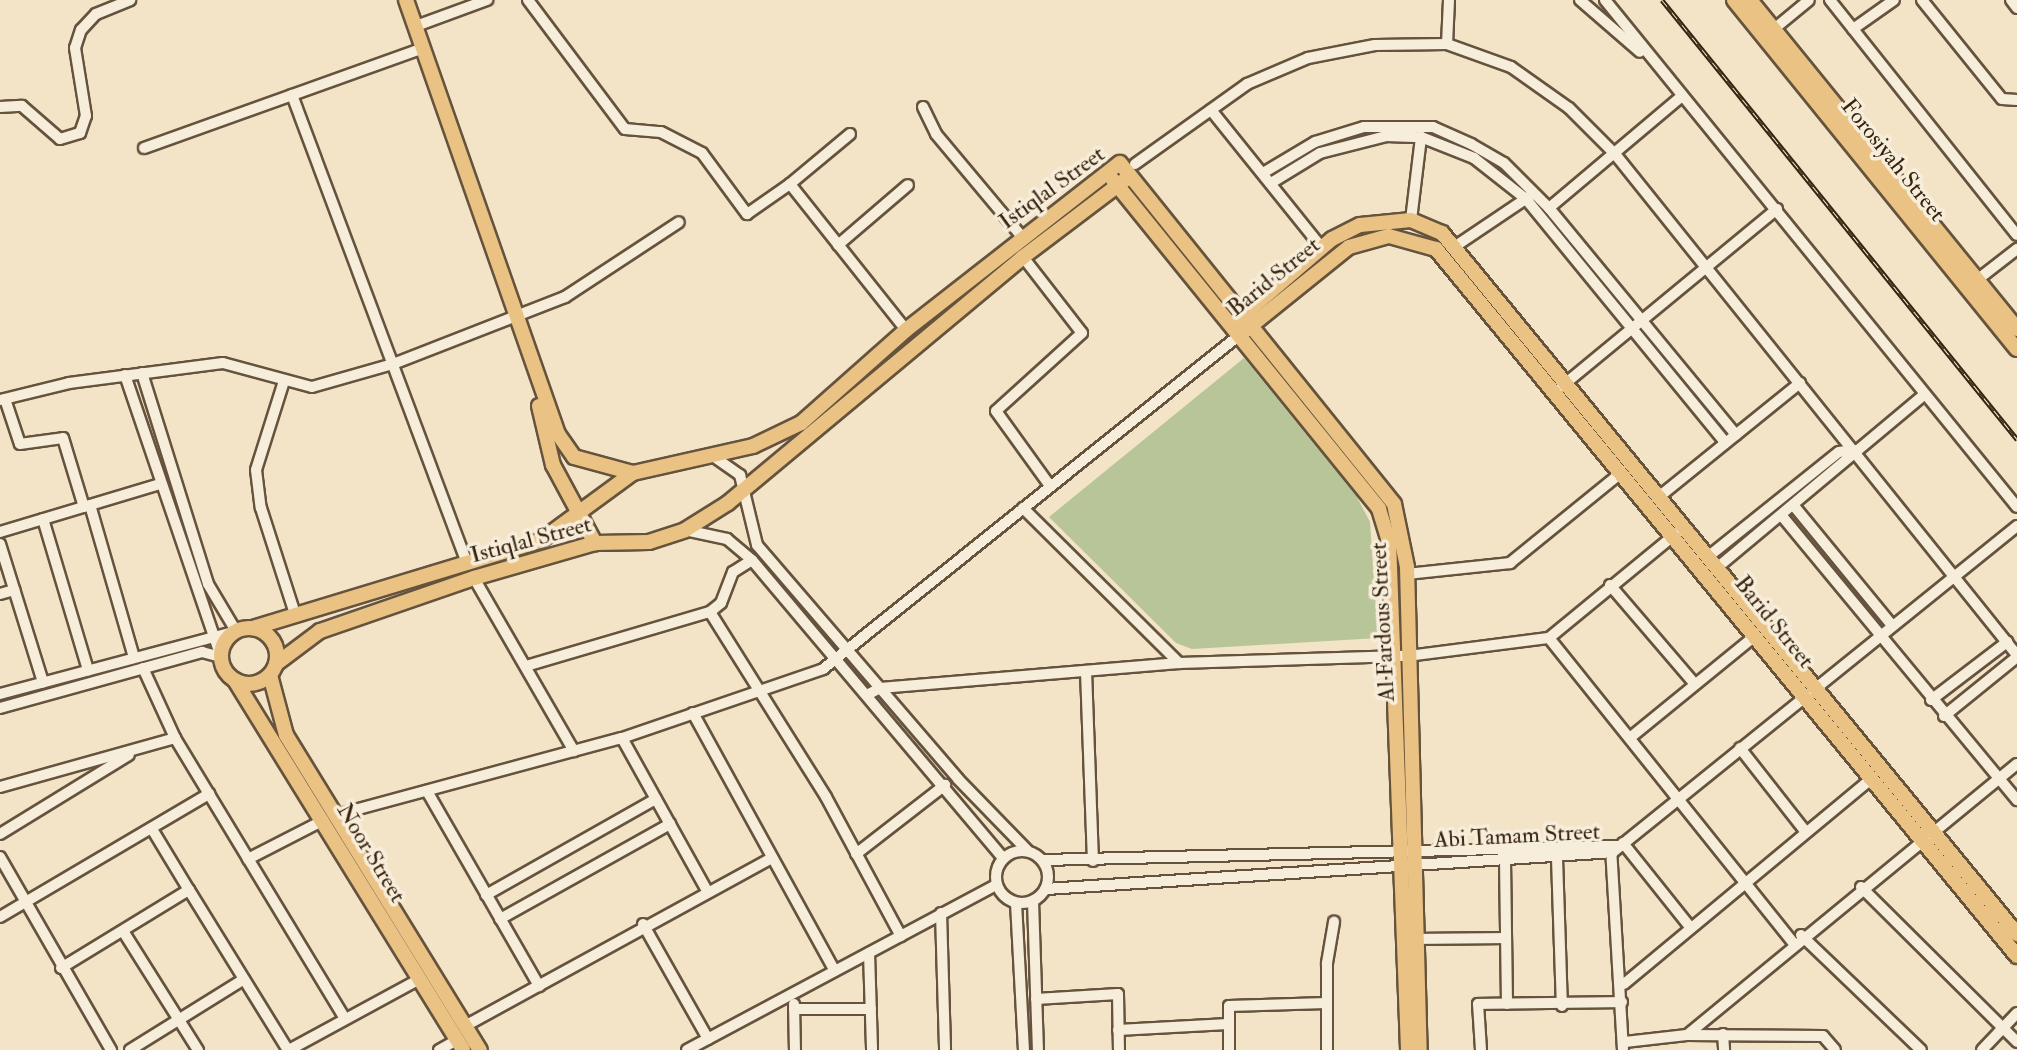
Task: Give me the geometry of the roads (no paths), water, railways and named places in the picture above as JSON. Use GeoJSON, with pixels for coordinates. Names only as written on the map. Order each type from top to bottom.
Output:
{"type":"FeatureCollection","features":[{"type":"Feature","properties":{"kind":"main road"},"geometry":{"type":"LineString","coordinates":[[407,0],[558,434],[573,457],[601,469],[634,472]]}},
{"type":"Feature","properties":{"kind":"main road","name":"Forosiyah Street"},"geometry":{"type":"LineString","coordinates":[[1734,0],[2017,349]]}},
{"type":"Feature","properties":{"kind":"main road","name":"Forosiyah Street"},"geometry":{"type":"LineString","coordinates":[[1750,0],[2017,330]]}},
{"type":"Feature","properties":{"kind":"main road","name":"Istiqlal Street"},"geometry":{"type":"LineString","coordinates":[[253,628],[296,617],[466,561],[540,541],[634,472],[753,446],[801,423],[906,330],[1022,237],[1107,173],[1128,168]]}},
{"type":"Feature","properties":{"kind":"main road","name":"Istiqlal Street"},"geometry":{"type":"LineString","coordinates":[[273,670],[320,631],[474,578],[595,543],[649,542],[685,530],[743,491],[1023,257],[1119,187],[1128,168]]}},
{"type":"Feature","properties":{"kind":"main road","name":"Al Fardous Street"},"geometry":{"type":"LineString","coordinates":[[1128,168],[1379,509],[1389,541],[1391,656],[1416,939],[1420,1050]]}},
{"type":"Feature","properties":{"kind":"main road","name":"Al Fardous Street"},"geometry":{"type":"LineString","coordinates":[[1107,173],[1243,324],[1394,504],[1407,574],[1408,1050]]}},
{"type":"Feature","properties":{"kind":"main road","name":"Barid Street"},"geometry":{"type":"LineString","coordinates":[[1243,324],[1322,248],[1360,225],[1411,220],[1458,254],[1562,386],[1622,472],[1679,531],[1714,562],[1872,778],[1927,834],[2017,934]]}},
{"type":"Feature","properties":{"kind":"main road","name":"Barid Street"},"geometry":{"type":"LineString","coordinates":[[1243,324],[1330,260],[1372,238],[1421,241],[1458,254]]}},
{"type":"Feature","properties":{"kind":"main road"},"geometry":{"type":"LineString","coordinates":[[530,353],[553,465],[575,513],[595,543]]}},
{"type":"Feature","properties":{"kind":"main road","name":"Barid Street"},"geometry":{"type":"LineString","coordinates":[[1562,386],[1660,496],[1679,531],[1756,635],[1811,692],[1927,834],[2017,956]]}},
{"type":"Feature","properties":{"kind":"main road"},"geometry":{"type":"LineString","coordinates":[[253,628],[270,637],[273,670],[254,684],[236,682],[221,657],[236,631],[253,628]]}},
{"type":"Feature","properties":{"kind":"main road","name":"Noor Street"},"geometry":{"type":"LineString","coordinates":[[273,670],[286,736],[460,1045]]}},
{"type":"Feature","properties":{"kind":"main road","name":"Noor Street"},"geometry":{"type":"LineString","coordinates":[[236,682],[330,818],[480,1050]]}},
{"type":"Feature","properties":{"kind":"street"},"geometry":{"type":"LineString","coordinates":[[0,107],[22,106],[60,139],[80,133],[86,116],[75,48],[80,30],[96,14],[130,0]]}},
{"type":"Feature","properties":{"kind":"street"},"geometry":{"type":"LineString","coordinates":[[416,26],[487,0]]}},
{"type":"Feature","properties":{"kind":"street"},"geometry":{"type":"LineString","coordinates":[[528,0],[625,129],[660,132],[702,153],[747,214],[790,184],[850,134]]}},
{"type":"Feature","properties":{"kind":"street"},"geometry":{"type":"LineString","coordinates":[[1447,44],[1450,0]]}},
{"type":"Feature","properties":{"kind":"street"},"geometry":{"type":"LineString","coordinates":[[1580,0],[1661,70]]}},
{"type":"Feature","properties":{"kind":"street"},"geometry":{"type":"LineString","coordinates":[[1605,0],[1777,209],[1924,396],[2017,507]]}},
{"type":"Feature","properties":{"kind":"street"},"geometry":{"type":"LineString","coordinates":[[1774,29],[1809,0]]}},
{"type":"Feature","properties":{"kind":"street"},"geometry":{"type":"LineString","coordinates":[[1830,0],[2017,235]]}},
{"type":"Feature","properties":{"kind":"street"},"geometry":{"type":"LineString","coordinates":[[1853,29],[1894,0]]}},
{"type":"Feature","properties":{"kind":"street"},"geometry":{"type":"LineString","coordinates":[[1922,0],[2002,99],[2017,100]]}},
{"type":"Feature","properties":{"kind":"street"},"geometry":{"type":"LineString","coordinates":[[2011,0],[2017,8]]}},
{"type":"Feature","properties":{"kind":"street"},"geometry":{"type":"LineString","coordinates":[[1128,168],[1247,84],[1308,58],[1375,45],[1447,44],[1478,52],[1531,80],[1615,154],[2017,656],[1944,716]]}},
{"type":"Feature","properties":{"kind":"street"},"geometry":{"type":"LineString","coordinates":[[144,148],[424,48]]}},
{"type":"Feature","properties":{"kind":"street"},"geometry":{"type":"LineString","coordinates":[[292,95],[466,561]]}},
{"type":"Feature","properties":{"kind":"street"},"geometry":{"type":"LineString","coordinates":[[1549,208],[1682,96]]}},
{"type":"Feature","properties":{"kind":"street"},"geometry":{"type":"LineString","coordinates":[[923,107],[936,134],[1022,237]]}},
{"type":"Feature","properties":{"kind":"street"},"geometry":{"type":"LineString","coordinates":[[1211,110],[1322,248]]}},
{"type":"Feature","properties":{"kind":"street"},"geometry":{"type":"LineString","coordinates":[[1263,173],[1315,142],[1398,122],[1433,127],[1471,144],[1530,196],[1736,435]]}},
{"type":"Feature","properties":{"kind":"street"},"geometry":{"type":"LineString","coordinates":[[1271,183],[1305,160],[1353,142],[1421,137],[1489,168],[1549,208],[1726,443]]}},
{"type":"Feature","properties":{"kind":"street"},"geometry":{"type":"LineString","coordinates":[[1411,220],[1421,137]]}},
{"type":"Feature","properties":{"kind":"street"},"geometry":{"type":"LineString","coordinates":[[790,184],[906,330]]}},
{"type":"Feature","properties":{"kind":"street"},"geometry":{"type":"LineString","coordinates":[[838,245],[908,186]]}},
{"type":"Feature","properties":{"kind":"street"},"geometry":{"type":"LineString","coordinates":[[1458,254],[1530,196]]}},
{"type":"Feature","properties":{"kind":"street"},"geometry":{"type":"LineString","coordinates":[[1562,386],[1777,209]]}},
{"type":"Feature","properties":{"kind":"street"},"geometry":{"type":"LineString","coordinates":[[134,657],[63,438],[20,444],[2,400],[125,375],[223,363],[312,387],[393,364],[516,314],[565,298],[620,266],[679,222]]}},
{"type":"Feature","properties":{"kind":"street"},"geometry":{"type":"LineString","coordinates":[[1977,280],[2017,249]]}},
{"type":"Feature","properties":{"kind":"street"},"geometry":{"type":"LineString","coordinates":[[1023,257],[1082,332],[996,411],[1050,486]]}},
{"type":"Feature","properties":{"kind":"street","name":"Barid Street"},"geometry":{"type":"LineString","coordinates":[[248,859],[330,818],[622,737],[762,691],[839,660],[1225,342],[1243,324]]}},
{"type":"Feature","properties":{"kind":"street"},"geometry":{"type":"LineString","coordinates":[[0,694],[209,636],[236,631],[208,584],[142,373]]}},
{"type":"Feature","properties":{"kind":"street"},"geometry":{"type":"LineString","coordinates":[[125,375],[209,636],[221,657]]}},
{"type":"Feature","properties":{"kind":"street"},"geometry":{"type":"LineString","coordinates":[[284,381],[256,470],[261,508],[296,617]]}},
{"type":"Feature","properties":{"kind":"street"},"geometry":{"type":"LineString","coordinates":[[1660,496],[1800,383]]}},
{"type":"Feature","properties":{"kind":"street"},"geometry":{"type":"LineString","coordinates":[[1714,562],[1782,516],[1847,464],[1854,450],[1924,396]]}},
{"type":"Feature","properties":{"kind":"street"},"geometry":{"type":"LineString","coordinates":[[1714,562],[1839,452],[1854,450]]}},
{"type":"Feature","properties":{"kind":"street"},"geometry":{"type":"LineString","coordinates":[[709,454],[732,465],[743,491],[758,545],[880,688],[1028,851],[1043,860],[1046,889],[1033,901],[1016,903]]}},
{"type":"Feature","properties":{"kind":"street"},"geometry":{"type":"LineString","coordinates":[[1407,574],[1510,563],[1622,472]]}},
{"type":"Feature","properties":{"kind":"street"},"geometry":{"type":"LineString","coordinates":[[0,532],[160,484]]}},
{"type":"Feature","properties":{"kind":"street"},"geometry":{"type":"LineString","coordinates":[[1794,506],[1891,624]]}},
{"type":"Feature","properties":{"kind":"street"},"geometry":{"type":"LineString","coordinates":[[1023,508],[1179,663]]}},
{"type":"Feature","properties":{"kind":"street"},"geometry":{"type":"LineString","coordinates":[[1782,516],[1996,781],[2017,800]]}},
{"type":"Feature","properties":{"kind":"street"},"geometry":{"type":"LineString","coordinates":[[43,519],[88,670]]}},
{"type":"Feature","properties":{"kind":"street"},"geometry":{"type":"LineString","coordinates":[[1616,846],[2017,526]]}},
{"type":"Feature","properties":{"kind":"street"},"geometry":{"type":"LineString","coordinates":[[685,530],[727,539],[751,560],[945,785],[1003,858]]}},
{"type":"Feature","properties":{"kind":"street"},"geometry":{"type":"LineString","coordinates":[[867,695],[880,688],[1179,663],[1408,656],[1549,638],[1610,585],[1679,531]]}},
{"type":"Feature","properties":{"kind":"street"},"geometry":{"type":"LineString","coordinates":[[0,544],[43,682]]}},
{"type":"Feature","properties":{"kind":"street"},"geometry":{"type":"LineString","coordinates":[[526,666],[710,612],[721,603],[733,572],[751,560]]}},
{"type":"Feature","properties":{"kind":"street"},"geometry":{"type":"LineString","coordinates":[[474,578],[573,751]]}},
{"type":"Feature","properties":{"kind":"street"},"geometry":{"type":"LineString","coordinates":[[1610,585],[1694,683]]}},
{"type":"Feature","properties":{"kind":"street"},"geometry":{"type":"LineString","coordinates":[[0,594],[14,590]]}},
{"type":"Feature","properties":{"kind":"street"},"geometry":{"type":"LineString","coordinates":[[710,612],[762,691],[901,936]]}},
{"type":"Feature","properties":{"kind":"street"},"geometry":{"type":"LineString","coordinates":[[1631,737],[1756,635]]}},
{"type":"Feature","properties":{"kind":"street"},"geometry":{"type":"LineString","coordinates":[[1549,638],[1679,797],[1743,883],[1797,939],[1921,1050]]}},
{"type":"Feature","properties":{"kind":"street"},"geometry":{"type":"LineString","coordinates":[[1931,700],[2007,642]]}},
{"type":"Feature","properties":{"kind":"street"},"geometry":{"type":"LineString","coordinates":[[0,708],[202,652],[221,657]]}},
{"type":"Feature","properties":{"kind":"street"},"geometry":{"type":"LineString","coordinates":[[143,668],[175,738],[344,1017]]}},
{"type":"Feature","properties":{"kind":"street"},"geometry":{"type":"LineString","coordinates":[[1086,671],[1093,860]]}},
{"type":"Feature","properties":{"kind":"street"},"geometry":{"type":"LineString","coordinates":[[693,713],[835,971]]}},
{"type":"Feature","properties":{"kind":"street"},"geometry":{"type":"LineString","coordinates":[[622,737],[706,889]]}},
{"type":"Feature","properties":{"kind":"street"},"geometry":{"type":"LineString","coordinates":[[0,787],[175,738]]}},
{"type":"Feature","properties":{"kind":"street"},"geometry":{"type":"LineString","coordinates":[[0,834],[140,748]]}},
{"type":"Feature","properties":{"kind":"street"},"geometry":{"type":"LineString","coordinates":[[1740,748],[1805,831]]}},
{"type":"Feature","properties":{"kind":"street"},"geometry":{"type":"LineString","coordinates":[[1687,1035],[1797,939],[2017,764]]}},
{"type":"Feature","properties":{"kind":"street"},"geometry":{"type":"LineString","coordinates":[[1624,984],[1872,778]]}},
{"type":"Feature","properties":{"kind":"street"},"geometry":{"type":"LineString","coordinates":[[856,854],[945,785]]}},
{"type":"Feature","properties":{"kind":"street"},"geometry":{"type":"LineString","coordinates":[[427,791],[539,986]]}},
{"type":"Feature","properties":{"kind":"street"},"geometry":{"type":"LineString","coordinates":[[0,917],[25,907],[209,794]]}},
{"type":"Feature","properties":{"kind":"street"},"geometry":{"type":"LineString","coordinates":[[486,895],[656,799]]}},
{"type":"Feature","properties":{"kind":"street"},"geometry":{"type":"LineString","coordinates":[[500,919],[670,824]]}},
{"type":"Feature","properties":{"kind":"street"},"geometry":{"type":"LineString","coordinates":[[152,829],[288,1050],[344,1017],[421,979]]}},
{"type":"Feature","properties":{"kind":"street"},"geometry":{"type":"LineString","coordinates":[[1616,846],[1690,927]]}},
{"type":"Feature","properties":{"kind":"street"},"geometry":{"type":"LineString","coordinates":[[1616,846],[1624,984],[1624,1046],[1687,1035],[1723,1034],[1823,1037],[1833,1049]]}},
{"type":"Feature","properties":{"kind":"street","name":"Abi Tamam Street"},"geometry":{"type":"LineString","coordinates":[[1046,889],[1407,857],[1616,846]]}},
{"type":"Feature","properties":{"kind":"street","name":"Abi Tamam Street"},"geometry":{"type":"LineString","coordinates":[[1043,860],[1407,857],[1505,860],[1557,858],[1616,846]]}},
{"type":"Feature","properties":{"kind":"street"},"geometry":{"type":"LineString","coordinates":[[1003,858],[1028,851]]}},
{"type":"Feature","properties":{"kind":"street"},"geometry":{"type":"LineString","coordinates":[[0,857],[25,907],[111,1050]]}},
{"type":"Feature","properties":{"kind":"street"},"geometry":{"type":"LineString","coordinates":[[465,1026],[706,889],[772,858]]}},
{"type":"Feature","properties":{"kind":"street"},"geometry":{"type":"LineString","coordinates":[[687,1050],[996,885],[1003,858]]}},
{"type":"Feature","properties":{"kind":"street"},"geometry":{"type":"LineString","coordinates":[[1557,858],[1562,1006]]}},
{"type":"Feature","properties":{"kind":"street"},"geometry":{"type":"LineString","coordinates":[[1505,860],[1507,1004]]}},
{"type":"Feature","properties":{"kind":"street"},"geometry":{"type":"LineString","coordinates":[[996,885],[1016,903],[1024,1050]]}},
{"type":"Feature","properties":{"kind":"street"},"geometry":{"type":"LineString","coordinates":[[1861,887],[2017,1042]]}},
{"type":"Feature","properties":{"kind":"street"},"geometry":{"type":"LineString","coordinates":[[61,968],[189,890]]}},
{"type":"Feature","properties":{"kind":"street"},"geometry":{"type":"LineString","coordinates":[[1033,901],[1038,1050]]}},
{"type":"Feature","properties":{"kind":"street"},"geometry":{"type":"LineString","coordinates":[[941,913],[945,1050]]}},
{"type":"Feature","properties":{"kind":"street"},"geometry":{"type":"LineString","coordinates":[[1327,1050],[1325,1003],[1334,922]]}},
{"type":"Feature","properties":{"kind":"street"},"geometry":{"type":"LineString","coordinates":[[643,924],[708,1039]]}},
{"type":"Feature","properties":{"kind":"street"},"geometry":{"type":"LineString","coordinates":[[123,930],[198,1050]]}},
{"type":"Feature","properties":{"kind":"street"},"geometry":{"type":"LineString","coordinates":[[1416,939],[1505,938]]}},
{"type":"Feature","properties":{"kind":"street"},"geometry":{"type":"LineString","coordinates":[[869,953],[872,1050]]}},
{"type":"Feature","properties":{"kind":"street"},"geometry":{"type":"LineString","coordinates":[[130,1050],[244,979]]}},
{"type":"Feature","properties":{"kind":"street"},"geometry":{"type":"LineString","coordinates":[[794,993],[795,1050]]}},
{"type":"Feature","properties":{"kind":"street"},"geometry":{"type":"LineString","coordinates":[[1036,999],[1118,994],[1119,1050]]}},
{"type":"Feature","properties":{"kind":"street"},"geometry":{"type":"LineString","coordinates":[[1481,1050],[1478,1004],[1562,1006],[1622,1002]]}},
{"type":"Feature","properties":{"kind":"street"},"geometry":{"type":"LineString","coordinates":[[1229,1050],[1228,1006],[1325,1003]]}},
{"type":"Feature","properties":{"kind":"street"},"geometry":{"type":"LineString","coordinates":[[794,1009],[871,1009]]}},
{"type":"Feature","properties":{"kind":"street"},"geometry":{"type":"LineString","coordinates":[[1982,1050],[2017,1013]]}},
{"type":"Feature","properties":{"kind":"street"},"geometry":{"type":"LineString","coordinates":[[1118,1030],[1228,1024]]}},
{"type":"Feature","properties":{"kind":"street"},"geometry":{"type":"LineString","coordinates":[[1723,1034],[1724,1050]]}},
{"type":"Feature","properties":{"kind":"street"},"geometry":{"type":"LineString","coordinates":[[439,1050],[460,1045]]}},
{"type":"Feature","properties":{"kind":"railway"},"geometry":{"type":"LineString","coordinates":[[1662,0],[2017,439]]}}]}
